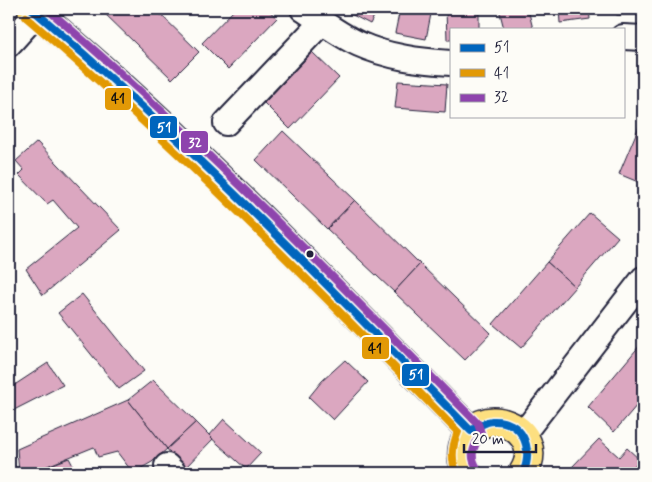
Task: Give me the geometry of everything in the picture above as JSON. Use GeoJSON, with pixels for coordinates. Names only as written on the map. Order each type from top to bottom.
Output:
{"type":"FeatureCollection","features":[{"type":"Feature","properties":{"kind":"main road"},"geometry":{"type":"LineString","coordinates":[[34,11],[77,46],[208,165],[471,431]]}},
{"type":"Feature","properties":{"kind":"main road"},"geometry":{"type":"LineString","coordinates":[[468,473],[462,460],[465,440],[471,431],[481,424],[492,421],[514,426],[522,434],[527,443],[529,453],[528,463],[523,473]]}},
{"type":"Feature","properties":{"kind":"street"},"geometry":{"type":"LineString","coordinates":[[302,9],[358,44],[389,54],[425,62],[450,63]]}},
{"type":"Feature","properties":{"kind":"street"},"geometry":{"type":"LineString","coordinates":[[9,44],[34,11]]}},
{"type":"Feature","properties":{"kind":"street"},"geometry":{"type":"LineString","coordinates":[[226,122],[322,22]]}},
{"type":"Feature","properties":{"kind":"street"},"geometry":{"type":"LineString","coordinates":[[624,37],[643,38]]}},
{"type":"Feature","properties":{"kind":"street"},"geometry":{"type":"LineString","coordinates":[[522,434],[643,280]]}},
{"type":"Feature","properties":{"kind":"building"},"geometry":{"type":"Polygon","coordinates":[[[100,9],[155,9],[199,52],[172,79],[100,9]]]}},
{"type":"Feature","properties":{"kind":"building"},"geometry":{"type":"Polygon","coordinates":[[[235,9],[267,9],[277,18],[228,69],[202,43],[235,9]]]}},
{"type":"Feature","properties":{"kind":"building"},"geometry":{"type":"Polygon","coordinates":[[[346,9],[378,9],[370,24],[345,11],[346,9]]]}},
{"type":"Feature","properties":{"kind":"building"},"geometry":{"type":"Polygon","coordinates":[[[400,9],[432,9],[426,39],[395,33],[400,9]]]}},
{"type":"Feature","properties":{"kind":"building"},"geometry":{"type":"Polygon","coordinates":[[[446,9],[479,9],[479,28],[450,28],[450,40],[447,40],[446,9]]]}},
{"type":"Feature","properties":{"kind":"building"},"geometry":{"type":"Polygon","coordinates":[[[499,9],[528,9],[533,28],[504,28],[499,9]]]}},
{"type":"Feature","properties":{"kind":"building"},"geometry":{"type":"Polygon","coordinates":[[[559,9],[589,9],[590,19],[560,23],[559,9]]]}},
{"type":"Feature","properties":{"kind":"building"},"geometry":{"type":"Polygon","coordinates":[[[617,9],[643,9],[643,15],[617,15],[617,9]]]}},
{"type":"Feature","properties":{"kind":"building"},"geometry":{"type":"Polygon","coordinates":[[[312,52],[339,78],[290,129],[264,103],[312,52]]]}},
{"type":"Feature","properties":{"kind":"building"},"geometry":{"type":"Polygon","coordinates":[[[398,81],[447,84],[445,112],[395,108],[398,81]]]}},
{"type":"Feature","properties":{"kind":"building"},"geometry":{"type":"Polygon","coordinates":[[[640,124],[643,125],[643,184],[619,174],[640,124]]]}},
{"type":"Feature","properties":{"kind":"building"},"geometry":{"type":"Polygon","coordinates":[[[283,131],[355,200],[327,229],[256,160],[283,131]]]}},
{"type":"Feature","properties":{"kind":"building"},"geometry":{"type":"Polygon","coordinates":[[[37,142],[121,230],[43,295],[26,269],[77,228],[53,200],[47,204],[19,175],[24,170],[16,161],[37,142]]]}},
{"type":"Feature","properties":{"kind":"building"},"geometry":{"type":"Polygon","coordinates":[[[355,200],[420,264],[394,292],[327,229],[355,200]]]}},
{"type":"Feature","properties":{"kind":"building"},"geometry":{"type":"Polygon","coordinates":[[[590,213],[618,237],[575,287],[547,262],[590,213]]]}},
{"type":"Feature","properties":{"kind":"building"},"geometry":{"type":"Polygon","coordinates":[[[547,262],[575,287],[521,348],[493,324],[547,262]]]}},
{"type":"Feature","properties":{"kind":"building"},"geometry":{"type":"Polygon","coordinates":[[[420,264],[491,333],[465,360],[394,292],[420,264]]]}},
{"type":"Feature","properties":{"kind":"building"},"geometry":{"type":"Polygon","coordinates":[[[82,294],[144,371],[119,389],[58,313],[82,294]]]}},
{"type":"Feature","properties":{"kind":"building"},"geometry":{"type":"Polygon","coordinates":[[[641,344],[643,346],[643,398],[614,432],[588,407],[641,344]]]}},
{"type":"Feature","properties":{"kind":"building"},"geometry":{"type":"Polygon","coordinates":[[[345,360],[368,382],[333,420],[309,397],[322,381],[345,360]]]}},
{"type":"Feature","properties":{"kind":"building"},"geometry":{"type":"Polygon","coordinates":[[[48,363],[63,385],[14,410],[13,386],[48,363]]]}},
{"type":"Feature","properties":{"kind":"building"},"geometry":{"type":"Polygon","coordinates":[[[153,380],[196,422],[167,449],[128,400],[153,380]]]}},
{"type":"Feature","properties":{"kind":"building"},"geometry":{"type":"Polygon","coordinates":[[[128,400],[167,449],[152,462],[133,473],[117,452],[98,457],[94,447],[30,473],[19,473],[17,449],[128,400]]]}},
{"type":"Feature","properties":{"kind":"building"},"geometry":{"type":"Polygon","coordinates":[[[224,419],[261,453],[246,469],[209,436],[224,419]]]}},
{"type":"Feature","properties":{"kind":"building"},"geometry":{"type":"Polygon","coordinates":[[[196,422],[213,439],[183,470],[167,449],[196,422]]]}},
{"type":"Feature","properties":{"kind":"building"},"geometry":{"type":"Polygon","coordinates":[[[599,439],[619,457],[627,448],[640,460],[630,470],[633,473],[578,473],[572,467],[599,439]]]}},
{"type":"Feature","properties":{"kind":"building"},"geometry":{"type":"Polygon","coordinates":[[[69,458],[77,473],[30,473],[69,458]]]}},
{"type":"Feature","properties":{"kind":"transit line","name":"51"},"geometry":{"type":"LineString","coordinates":[[32,9],[90,59],[202,162],[471,431],[492,421],[503,422],[518,430],[526,445],[526,464],[523,473]]}},
{"type":"Feature","properties":{"kind":"transit line","name":"32"},"geometry":{"type":"LineString","coordinates":[[47,9],[159,108],[320,264],[478,424],[481,433],[473,454],[474,463],[477,468]]}},
{"type":"Feature","properties":{"kind":"transit line","name":"41"},"geometry":{"type":"LineString","coordinates":[[26,17],[193,168],[300,272],[458,432],[453,452],[453,463],[457,473]]}}]}
